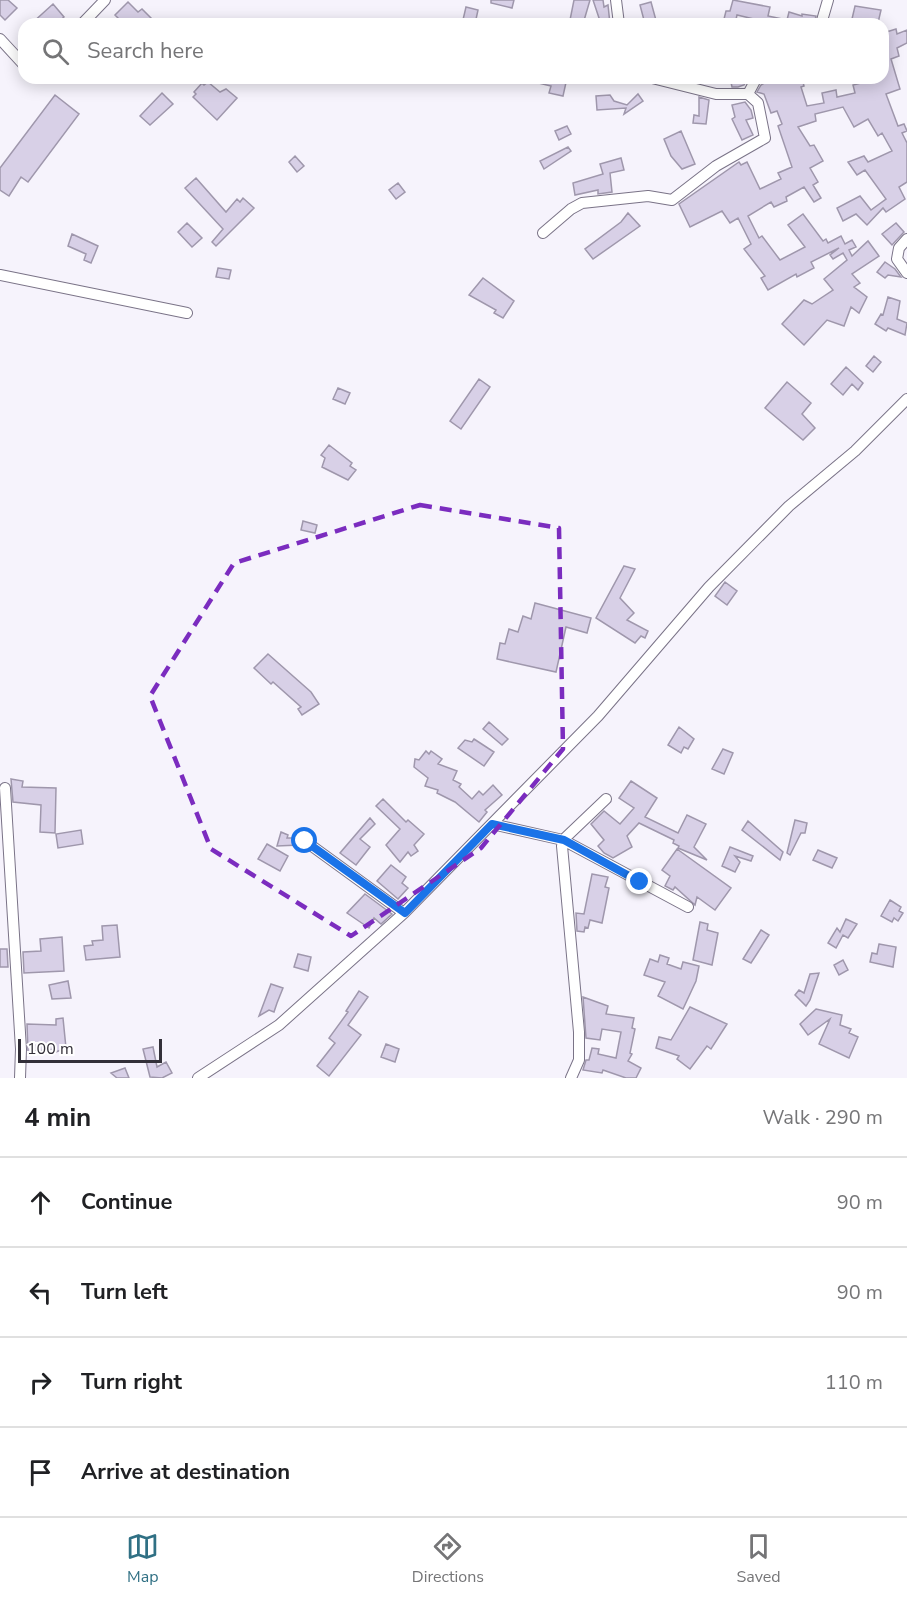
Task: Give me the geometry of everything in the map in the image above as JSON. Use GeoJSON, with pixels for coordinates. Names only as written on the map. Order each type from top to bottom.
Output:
{"type":"FeatureCollection","features":[{"type":"Feature","properties":{"kind":"street"},"geometry":{"type":"LineString","coordinates":[[88,18],[105,0]]}},
{"type":"Feature","properties":{"kind":"street"},"geometry":{"type":"LineString","coordinates":[[616,0],[619,18]]}},
{"type":"Feature","properties":{"kind":"street"},"geometry":{"type":"LineString","coordinates":[[823,18],[828,0]]}},
{"type":"Feature","properties":{"kind":"street"},"geometry":{"type":"LineString","coordinates":[[0,39],[18,58]]}},
{"type":"Feature","properties":{"kind":"street"},"geometry":{"type":"LineString","coordinates":[[543,233],[582,203],[648,196],[672,200],[716,166],[763,141],[766,133],[758,103],[748,94],[716,94],[676,84]]}},
{"type":"Feature","properties":{"kind":"street"},"geometry":{"type":"LineString","coordinates":[[748,94],[756,84]]}},
{"type":"Feature","properties":{"kind":"street"},"geometry":{"type":"LineString","coordinates":[[907,239],[899,248],[897,259],[907,273]]}},
{"type":"Feature","properties":{"kind":"street"},"geometry":{"type":"LineString","coordinates":[[0,275],[187,313]]}},
{"type":"Feature","properties":{"kind":"street"},"geometry":{"type":"LineString","coordinates":[[198,1078],[279,1025],[405,913],[598,716],[709,587],[789,506],[855,451],[907,399]]}},
{"type":"Feature","properties":{"kind":"street"},"geometry":{"type":"LineString","coordinates":[[5,788],[21,1049],[20,1078]]}},
{"type":"Feature","properties":{"kind":"street"},"geometry":{"type":"LineString","coordinates":[[570,1078],[579,1060],[579,1042],[562,863],[564,840],[606,799]]}},
{"type":"Feature","properties":{"kind":"street"},"geometry":{"type":"LineString","coordinates":[[492,824],[564,840],[688,907]]}},
{"type":"Feature","properties":{"kind":"street"},"geometry":{"type":"LineString","coordinates":[[305,841],[405,913]]}},
{"type":"Feature","properties":{"kind":"highlighted area"},"geometry":{"type":"Polygon","coordinates":[[[420,505],[559,528],[563,749],[481,848],[351,936],[211,849],[150,696],[234,563],[420,505]]]}},
{"type":"Feature","properties":{"kind":"building"},"geometry":{"type":"Polygon","coordinates":[[[0,0],[8,0],[17,8],[5,20],[0,15],[0,0]]]}},
{"type":"Feature","properties":{"kind":"building"},"geometry":{"type":"Polygon","coordinates":[[[491,0],[514,0],[512,8],[491,3],[491,0]]]}},
{"type":"Feature","properties":{"kind":"building"},"geometry":{"type":"Polygon","coordinates":[[[574,0],[590,0],[585,18],[570,18],[574,0]]]}},
{"type":"Feature","properties":{"kind":"building"},"geometry":{"type":"Polygon","coordinates":[[[593,0],[603,0],[604,7],[608,5],[609,18],[599,18],[593,0]]]}},
{"type":"Feature","properties":{"kind":"building"},"geometry":{"type":"Polygon","coordinates":[[[733,0],[770,7],[768,16],[778,18],[750,18],[737,15],[736,18],[724,18],[726,11],[730,11],[733,0]]]}},
{"type":"Feature","properties":{"kind":"building"},"geometry":{"type":"Polygon","coordinates":[[[128,2],[138,12],[142,9],[151,18],[118,18],[115,15],[128,2]]]}},
{"type":"Feature","properties":{"kind":"building"},"geometry":{"type":"Polygon","coordinates":[[[651,2],[655,18],[643,18],[640,5],[651,2]]]}},
{"type":"Feature","properties":{"kind":"building"},"geometry":{"type":"Polygon","coordinates":[[[53,4],[64,17],[63,18],[38,18],[53,4]]]}},
{"type":"Feature","properties":{"kind":"building"},"geometry":{"type":"Polygon","coordinates":[[[855,6],[881,10],[879,18],[852,18],[855,6]]]}},
{"type":"Feature","properties":{"kind":"building"},"geometry":{"type":"Polygon","coordinates":[[[466,7],[478,10],[476,18],[463,18],[466,7]]]}},
{"type":"Feature","properties":{"kind":"building"},"geometry":{"type":"Polygon","coordinates":[[[789,12],[802,16],[802,14],[816,16],[816,18],[788,18],[789,12]]]}},
{"type":"Feature","properties":{"kind":"building"},"geometry":{"type":"Polygon","coordinates":[[[896,29],[897,34],[907,30],[907,43],[897,48],[899,56],[891,59],[900,89],[886,94],[898,126],[904,124],[907,131],[902,133],[907,143],[907,182],[899,187],[905,199],[886,212],[883,208],[867,225],[856,214],[843,221],[837,208],[860,196],[871,210],[886,199],[865,170],[857,175],[848,162],[864,156],[868,162],[892,151],[882,133],[878,136],[868,119],[854,127],[843,107],[815,114],[816,121],[798,127],[810,146],[814,145],[823,161],[810,168],[818,182],[813,185],[821,198],[814,202],[804,187],[786,197],[787,201],[774,207],[771,202],[748,216],[759,238],[762,236],[780,260],[805,247],[788,225],[803,214],[823,241],[826,239],[828,243],[841,236],[845,244],[852,240],[856,247],[849,250],[852,256],[868,241],[879,256],[852,274],[860,283],[854,287],[867,297],[859,313],[851,307],[844,326],[827,320],[804,345],[782,324],[804,300],[812,304],[833,290],[824,279],[847,260],[843,253],[833,259],[830,255],[839,248],[811,262],[814,268],[797,277],[796,274],[768,290],[761,278],[765,276],[744,249],[751,244],[738,218],[730,223],[722,211],[690,227],[679,204],[739,162],[741,165],[747,162],[760,189],[781,179],[778,173],[792,167],[778,126],[782,124],[777,111],[771,113],[764,94],[757,92],[761,85],[804,84],[801,87],[807,106],[824,103],[822,93],[836,90],[837,97],[855,93],[853,85],[857,84],[889,84],[889,31],[896,29]]]}},
{"type":"Feature","properties":{"kind":"building"},"geometry":{"type":"Polygon","coordinates":[[[201,84],[210,84],[220,92],[226,89],[237,98],[217,120],[193,97],[201,84]]]}},
{"type":"Feature","properties":{"kind":"building"},"geometry":{"type":"Polygon","coordinates":[[[543,84],[566,84],[563,96],[549,93],[551,86],[543,84]]]}},
{"type":"Feature","properties":{"kind":"building"},"geometry":{"type":"Polygon","coordinates":[[[731,84],[745,84],[738,87],[732,87],[731,84]]]}},
{"type":"Feature","properties":{"kind":"building"},"geometry":{"type":"Polygon","coordinates":[[[162,93],[173,104],[150,125],[140,116],[162,93]]]}},
{"type":"Feature","properties":{"kind":"building"},"geometry":{"type":"Polygon","coordinates":[[[638,94],[643,101],[624,114],[626,108],[597,110],[596,96],[610,95],[614,101],[627,105],[638,94]]]}},
{"type":"Feature","properties":{"kind":"building"},"geometry":{"type":"Polygon","coordinates":[[[55,95],[79,114],[28,182],[21,177],[9,196],[0,190],[0,168],[55,95]]]}},
{"type":"Feature","properties":{"kind":"building"},"geometry":{"type":"Polygon","coordinates":[[[699,97],[709,100],[706,124],[693,123],[694,115],[699,116],[699,97]]]}},
{"type":"Feature","properties":{"kind":"building"},"geometry":{"type":"Polygon","coordinates":[[[745,102],[753,118],[746,120],[753,135],[742,140],[732,119],[735,117],[732,105],[745,102]]]}},
{"type":"Feature","properties":{"kind":"building"},"geometry":{"type":"Polygon","coordinates":[[[567,126],[571,134],[559,140],[555,131],[567,126]]]}},
{"type":"Feature","properties":{"kind":"building"},"geometry":{"type":"Polygon","coordinates":[[[681,131],[695,164],[682,169],[671,156],[664,139],[681,131]]]}},
{"type":"Feature","properties":{"kind":"building"},"geometry":{"type":"Polygon","coordinates":[[[568,147],[571,151],[544,169],[540,161],[568,147]]]}},
{"type":"Feature","properties":{"kind":"building"},"geometry":{"type":"Polygon","coordinates":[[[295,156],[304,166],[297,172],[289,162],[295,156]]]}},
{"type":"Feature","properties":{"kind":"building"},"geometry":{"type":"Polygon","coordinates":[[[621,158],[624,170],[610,173],[612,192],[598,194],[598,190],[575,195],[573,183],[603,174],[600,164],[621,158]]]}},
{"type":"Feature","properties":{"kind":"building"},"geometry":{"type":"Polygon","coordinates":[[[196,178],[226,212],[237,199],[240,202],[243,198],[254,208],[216,246],[212,242],[223,229],[185,188],[196,178]]]}},
{"type":"Feature","properties":{"kind":"building"},"geometry":{"type":"Polygon","coordinates":[[[398,183],[405,192],[396,199],[389,190],[398,183]]]}},
{"type":"Feature","properties":{"kind":"building"},"geometry":{"type":"Polygon","coordinates":[[[628,213],[640,226],[593,259],[585,249],[621,222],[628,213]]]}},
{"type":"Feature","properties":{"kind":"building"},"geometry":{"type":"Polygon","coordinates":[[[187,223],[202,238],[192,247],[178,232],[187,223]]]}},
{"type":"Feature","properties":{"kind":"building"},"geometry":{"type":"Polygon","coordinates":[[[896,223],[904,232],[892,245],[882,234],[896,223]]]}},
{"type":"Feature","properties":{"kind":"building"},"geometry":{"type":"Polygon","coordinates":[[[72,234],[98,246],[91,263],[84,260],[86,254],[68,246],[72,234]]]}},
{"type":"Feature","properties":{"kind":"building"},"geometry":{"type":"Polygon","coordinates":[[[885,262],[901,277],[888,275],[885,278],[877,272],[885,262]]]}},
{"type":"Feature","properties":{"kind":"building"},"geometry":{"type":"Polygon","coordinates":[[[218,268],[231,270],[229,279],[216,277],[218,268]]]}},
{"type":"Feature","properties":{"kind":"building"},"geometry":{"type":"Polygon","coordinates":[[[483,278],[514,301],[503,318],[494,313],[496,310],[469,295],[483,278]]]}},
{"type":"Feature","properties":{"kind":"building"},"geometry":{"type":"Polygon","coordinates":[[[888,297],[900,301],[897,319],[907,323],[905,335],[888,328],[886,331],[875,324],[881,314],[883,315],[888,297]]]}},
{"type":"Feature","properties":{"kind":"building"},"geometry":{"type":"Polygon","coordinates":[[[874,356],[881,362],[873,372],[866,366],[874,356]]]}},
{"type":"Feature","properties":{"kind":"building"},"geometry":{"type":"Polygon","coordinates":[[[846,367],[863,383],[858,390],[852,384],[843,395],[831,384],[846,367]]]}},
{"type":"Feature","properties":{"kind":"building"},"geometry":{"type":"Polygon","coordinates":[[[479,379],[490,387],[461,429],[450,421],[479,379]]]}},
{"type":"Feature","properties":{"kind":"building"},"geometry":{"type":"Polygon","coordinates":[[[787,382],[811,403],[802,414],[815,428],[803,440],[765,408],[787,382]]]}},
{"type":"Feature","properties":{"kind":"building"},"geometry":{"type":"Polygon","coordinates":[[[338,388],[350,393],[345,404],[333,399],[338,388]]]}},
{"type":"Feature","properties":{"kind":"building"},"geometry":{"type":"Polygon","coordinates":[[[329,445],[352,463],[350,466],[356,470],[348,480],[322,467],[325,458],[321,455],[329,445]]]}},
{"type":"Feature","properties":{"kind":"building"},"geometry":{"type":"Polygon","coordinates":[[[303,521],[317,525],[315,533],[301,530],[303,521]]]}},
{"type":"Feature","properties":{"kind":"building"},"geometry":{"type":"Polygon","coordinates":[[[624,566],[635,569],[620,598],[634,613],[627,620],[648,631],[645,638],[641,636],[635,643],[596,618],[624,566]]]}},
{"type":"Feature","properties":{"kind":"building"},"geometry":{"type":"Polygon","coordinates":[[[725,582],[737,591],[727,605],[715,596],[725,582]]]}},
{"type":"Feature","properties":{"kind":"building"},"geometry":{"type":"Polygon","coordinates":[[[535,603],[591,618],[587,633],[566,627],[556,672],[497,659],[500,643],[505,644],[509,629],[518,632],[523,616],[531,619],[535,603]]]}},
{"type":"Feature","properties":{"kind":"building"},"geometry":{"type":"Polygon","coordinates":[[[268,654],[311,692],[319,704],[302,715],[298,709],[301,707],[254,668],[268,654]]]}},
{"type":"Feature","properties":{"kind":"building"},"geometry":{"type":"Polygon","coordinates":[[[489,722],[508,739],[502,745],[483,729],[489,722]]]}},
{"type":"Feature","properties":{"kind":"building"},"geometry":{"type":"Polygon","coordinates":[[[679,727],[694,739],[688,749],[684,747],[681,753],[668,745],[679,727]]]}},
{"type":"Feature","properties":{"kind":"building"},"geometry":{"type":"Polygon","coordinates":[[[474,739],[494,752],[484,766],[458,748],[465,740],[472,742],[474,739]]]}},
{"type":"Feature","properties":{"kind":"building"},"geometry":{"type":"Polygon","coordinates":[[[723,749],[733,753],[724,774],[712,769],[723,749]]]}},
{"type":"Feature","properties":{"kind":"building"},"geometry":{"type":"Polygon","coordinates":[[[426,751],[429,754],[431,751],[442,759],[438,764],[457,771],[453,780],[461,784],[459,787],[472,799],[479,791],[483,795],[493,785],[502,795],[485,810],[487,812],[479,822],[455,802],[437,793],[438,790],[425,786],[428,778],[414,767],[415,759],[419,760],[426,751]]]}},
{"type":"Feature","properties":{"kind":"building"},"geometry":{"type":"Polygon","coordinates":[[[11,779],[23,781],[22,787],[56,788],[55,833],[40,832],[41,805],[13,802],[11,779]]]}},
{"type":"Feature","properties":{"kind":"building"},"geometry":{"type":"Polygon","coordinates":[[[631,781],[657,798],[645,817],[678,833],[687,815],[706,824],[694,847],[707,860],[678,848],[679,846],[673,843],[674,840],[639,823],[627,836],[632,847],[613,858],[604,853],[598,846],[604,840],[591,824],[604,811],[620,824],[634,808],[619,798],[631,781]]]}},
{"type":"Feature","properties":{"kind":"building"},"geometry":{"type":"Polygon","coordinates":[[[383,799],[406,822],[408,820],[424,834],[414,845],[418,851],[411,856],[408,852],[400,862],[386,845],[400,829],[376,806],[383,799]]]}},
{"type":"Feature","properties":{"kind":"building"},"geometry":{"type":"Polygon","coordinates":[[[370,818],[375,824],[360,839],[370,847],[356,865],[340,853],[370,818]]]}},
{"type":"Feature","properties":{"kind":"building"},"geometry":{"type":"Polygon","coordinates":[[[795,820],[807,823],[805,833],[801,833],[790,855],[787,853],[795,820]]]}},
{"type":"Feature","properties":{"kind":"building"},"geometry":{"type":"Polygon","coordinates":[[[748,821],[783,852],[780,860],[742,830],[748,821]]]}},
{"type":"Feature","properties":{"kind":"building"},"geometry":{"type":"Polygon","coordinates":[[[81,830],[83,844],[58,848],[56,834],[81,830]]]}},
{"type":"Feature","properties":{"kind":"building"},"geometry":{"type":"Polygon","coordinates":[[[281,832],[288,835],[287,838],[298,838],[299,845],[277,846],[281,832]]]}},
{"type":"Feature","properties":{"kind":"building"},"geometry":{"type":"Polygon","coordinates":[[[267,844],[288,856],[280,871],[258,859],[267,844]]]}},
{"type":"Feature","properties":{"kind":"building"},"geometry":{"type":"Polygon","coordinates":[[[730,847],[753,856],[751,861],[735,856],[740,862],[735,872],[722,866],[730,847]]]}},
{"type":"Feature","properties":{"kind":"building"},"geometry":{"type":"Polygon","coordinates":[[[677,849],[731,888],[715,910],[697,897],[695,905],[675,887],[673,890],[665,886],[670,876],[662,870],[677,849]]]}},
{"type":"Feature","properties":{"kind":"building"},"geometry":{"type":"Polygon","coordinates":[[[818,850],[837,858],[832,868],[813,860],[818,850]]]}},
{"type":"Feature","properties":{"kind":"building"},"geometry":{"type":"Polygon","coordinates":[[[391,865],[406,877],[402,883],[408,888],[398,899],[377,881],[391,865]]]}},
{"type":"Feature","properties":{"kind":"building"},"geometry":{"type":"Polygon","coordinates":[[[592,874],[608,877],[605,887],[609,888],[602,923],[590,920],[584,932],[577,931],[576,913],[584,914],[592,874]]]}},
{"type":"Feature","properties":{"kind":"building"},"geometry":{"type":"Polygon","coordinates":[[[365,894],[392,914],[381,924],[374,918],[369,928],[347,913],[365,894]]]}},
{"type":"Feature","properties":{"kind":"building"},"geometry":{"type":"Polygon","coordinates":[[[890,900],[901,907],[899,911],[903,913],[898,921],[894,918],[892,922],[881,916],[890,900]]]}},
{"type":"Feature","properties":{"kind":"building"},"geometry":{"type":"Polygon","coordinates":[[[846,919],[857,924],[848,938],[843,935],[836,948],[828,943],[837,928],[840,932],[846,919]]]}},
{"type":"Feature","properties":{"kind":"building"},"geometry":{"type":"Polygon","coordinates":[[[700,922],[708,924],[707,930],[718,933],[712,965],[693,960],[700,922]]]}},
{"type":"Feature","properties":{"kind":"building"},"geometry":{"type":"Polygon","coordinates":[[[117,925],[120,957],[86,960],[84,946],[93,945],[92,941],[103,940],[102,926],[117,925]]]}},
{"type":"Feature","properties":{"kind":"building"},"geometry":{"type":"Polygon","coordinates":[[[761,930],[769,935],[751,963],[743,959],[761,930]]]}},
{"type":"Feature","properties":{"kind":"building"},"geometry":{"type":"Polygon","coordinates":[[[62,937],[64,971],[24,973],[23,952],[41,951],[40,939],[62,937]]]}},
{"type":"Feature","properties":{"kind":"building"},"geometry":{"type":"Polygon","coordinates":[[[879,944],[896,947],[893,967],[870,962],[872,953],[877,954],[879,944]]]}},
{"type":"Feature","properties":{"kind":"building"},"geometry":{"type":"Polygon","coordinates":[[[0,949],[7,949],[8,967],[0,967],[0,949]]]}},
{"type":"Feature","properties":{"kind":"building"},"geometry":{"type":"Polygon","coordinates":[[[298,954],[311,957],[308,971],[294,967],[298,954]]]}},
{"type":"Feature","properties":{"kind":"building"},"geometry":{"type":"Polygon","coordinates":[[[660,955],[669,958],[667,964],[681,969],[683,962],[699,966],[696,981],[683,1009],[658,996],[665,982],[644,975],[650,959],[658,962],[660,955]]]}},
{"type":"Feature","properties":{"kind":"building"},"geometry":{"type":"Polygon","coordinates":[[[843,960],[848,970],[839,975],[834,965],[843,960]]]}},
{"type":"Feature","properties":{"kind":"building"},"geometry":{"type":"Polygon","coordinates":[[[819,973],[806,1006],[795,995],[799,990],[804,993],[810,974],[819,973]]]}},
{"type":"Feature","properties":{"kind":"building"},"geometry":{"type":"Polygon","coordinates":[[[68,981],[71,998],[52,999],[49,985],[68,981]]]}},
{"type":"Feature","properties":{"kind":"building"},"geometry":{"type":"Polygon","coordinates":[[[271,984],[283,988],[274,1012],[269,1010],[259,1016],[271,984]]]}},
{"type":"Feature","properties":{"kind":"building"},"geometry":{"type":"Polygon","coordinates":[[[359,991],[368,997],[348,1025],[361,1035],[329,1076],[317,1066],[335,1043],[329,1038],[348,1012],[346,1011],[359,991]]]}},
{"type":"Feature","properties":{"kind":"building"},"geometry":{"type":"Polygon","coordinates":[[[583,997],[608,1006],[606,1014],[634,1018],[632,1028],[635,1029],[630,1053],[632,1054],[628,1061],[641,1068],[636,1078],[626,1078],[603,1070],[602,1073],[583,1070],[592,1048],[599,1049],[598,1054],[616,1058],[621,1032],[602,1029],[600,1040],[586,1038],[583,997]]]}},
{"type":"Feature","properties":{"kind":"building"},"geometry":{"type":"Polygon","coordinates":[[[690,1007],[727,1024],[711,1049],[707,1046],[690,1069],[677,1059],[679,1056],[656,1048],[659,1037],[671,1040],[690,1007]]]}},
{"type":"Feature","properties":{"kind":"building"},"geometry":{"type":"Polygon","coordinates":[[[816,1009],[842,1015],[840,1025],[851,1029],[849,1033],[858,1037],[849,1058],[819,1044],[830,1019],[808,1035],[800,1024],[816,1009]]]}},
{"type":"Feature","properties":{"kind":"building"},"geometry":{"type":"Polygon","coordinates":[[[63,1018],[66,1048],[56,1052],[55,1049],[28,1052],[27,1024],[56,1025],[56,1019],[63,1018]]]}},
{"type":"Feature","properties":{"kind":"building"},"geometry":{"type":"Polygon","coordinates":[[[386,1044],[399,1049],[395,1062],[381,1057],[386,1044]]]}},
{"type":"Feature","properties":{"kind":"building"},"geometry":{"type":"Polygon","coordinates":[[[153,1047],[157,1067],[166,1062],[172,1073],[162,1078],[150,1077],[143,1049],[153,1047]]]}},
{"type":"Feature","properties":{"kind":"building"},"geometry":{"type":"Polygon","coordinates":[[[125,1068],[129,1078],[117,1078],[111,1073],[125,1068]]]}},
{"type":"Feature","properties":{"kind":"route"},"geometry":{"type":"LineString","coordinates":[[305,841],[405,913],[492,824],[564,840],[640,882]]}}]}
